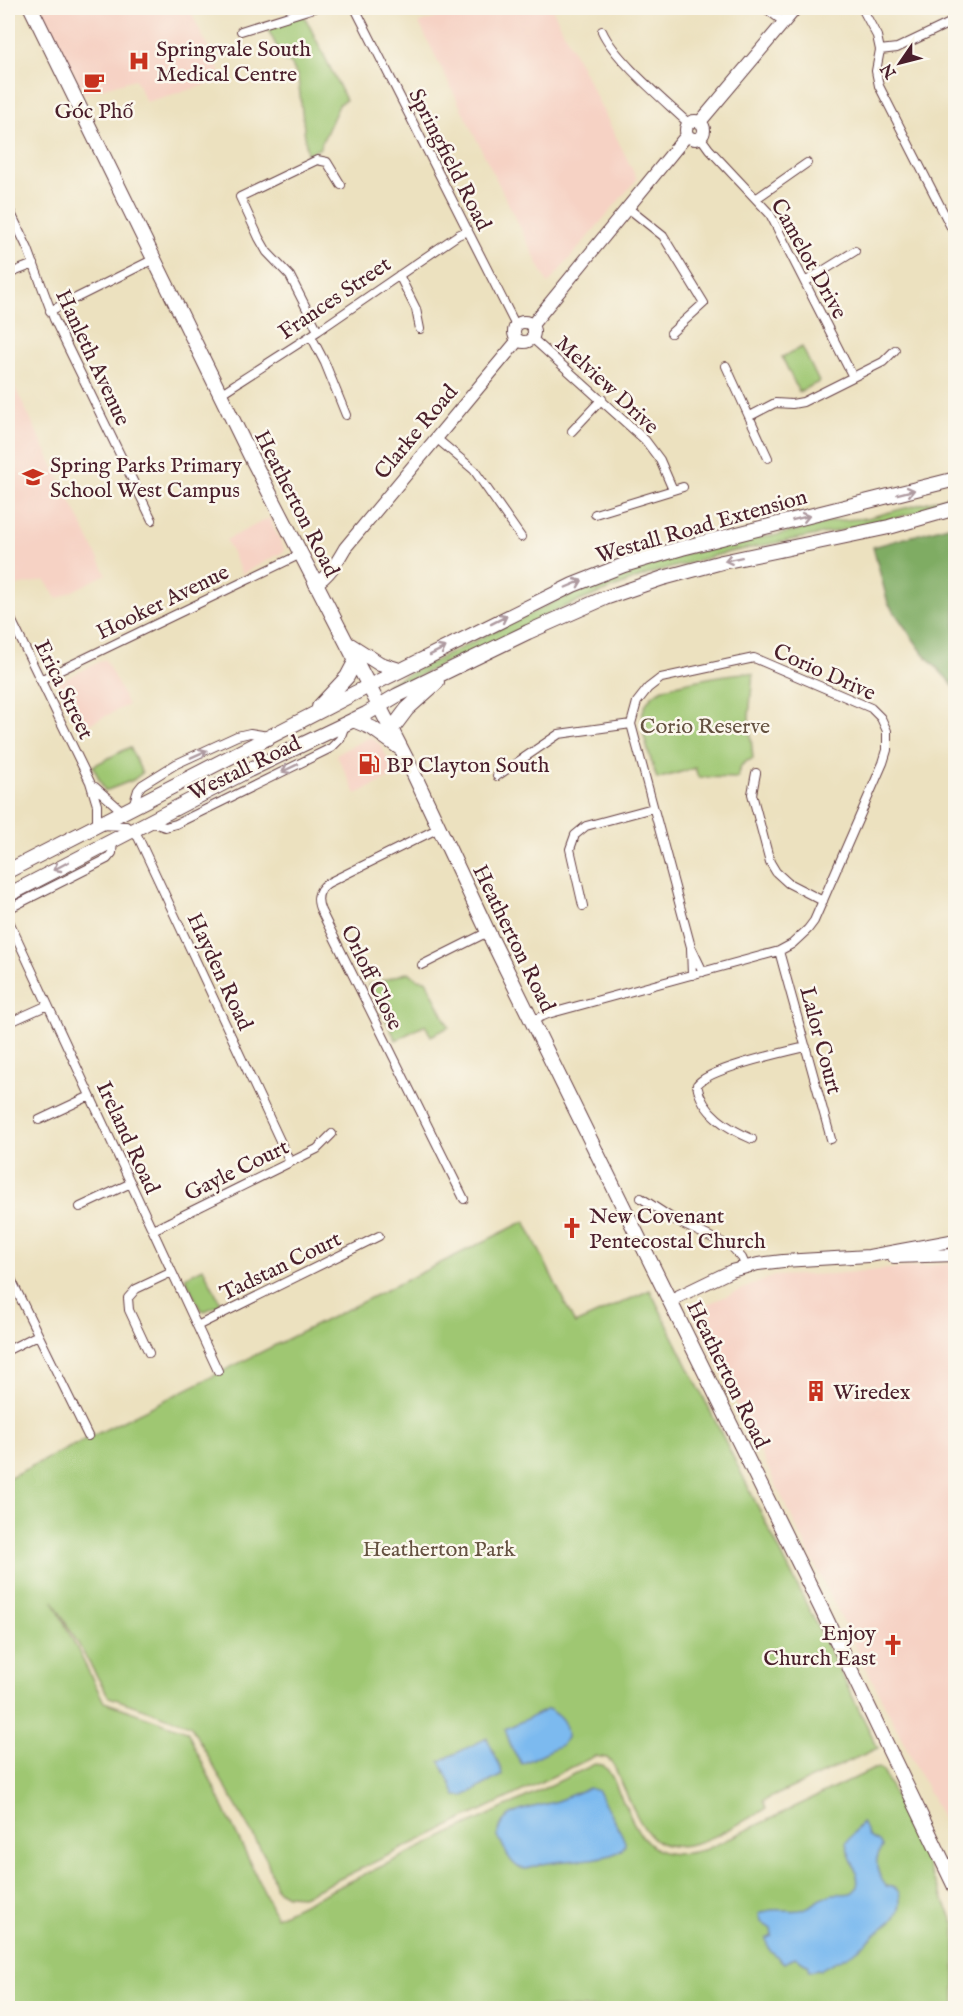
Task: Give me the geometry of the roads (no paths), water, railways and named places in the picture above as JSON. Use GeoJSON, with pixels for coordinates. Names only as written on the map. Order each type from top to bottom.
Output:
{"type":"FeatureCollection","features":[{"type":"Feature","properties":{"kind":"main road","name":"Heatherton Road"},"geometry":{"type":"LineString","coordinates":[[32,8],[220,394],[313,579],[381,706],[531,1021],[816,1598],[956,1889]]}},
{"type":"Feature","properties":{"kind":"main road"},"geometry":{"type":"LineString","coordinates":[[532,332],[522,322],[516,326],[515,335],[518,340],[525,342],[692,127],[796,8]]}},
{"type":"Feature","properties":{"kind":"main road"},"geometry":{"type":"LineString","coordinates":[[692,127],[695,140],[701,138]]}},
{"type":"Feature","properties":{"kind":"main road","name":"Clarke Road"},"geometry":{"type":"LineString","coordinates":[[313,579],[332,556],[345,548],[518,340]]}},
{"type":"Feature","properties":{"kind":"main road","name":"Westall Road Extension"},"geometry":{"type":"LineString","coordinates":[[369,685],[549,595],[624,565],[682,548],[956,479]]}},
{"type":"Feature","properties":{"kind":"main road","name":"Westall Road Extension"},"geometry":{"type":"LineString","coordinates":[[381,706],[450,670],[605,598],[663,578],[722,562],[889,527],[956,508]]}},
{"type":"Feature","properties":{"kind":"main road"},"geometry":{"type":"LineString","coordinates":[[348,644],[380,664],[399,670]]}},
{"type":"Feature","properties":{"kind":"main road"},"geometry":{"type":"LineString","coordinates":[[311,715],[339,687],[357,660]]}},
{"type":"Feature","properties":{"kind":"main road"},"geometry":{"type":"LineString","coordinates":[[392,729],[407,709],[450,670]]}},
{"type":"Feature","properties":{"kind":"main road","name":"Westall Road"},"geometry":{"type":"LineString","coordinates":[[8,871],[369,685]]}},
{"type":"Feature","properties":{"kind":"main road","name":"Westall Road"},"geometry":{"type":"LineString","coordinates":[[8,895],[249,770],[381,706]]}},
{"type":"Feature","properties":{"kind":"main road"},"geometry":{"type":"LineString","coordinates":[[349,722],[372,728],[402,750]]}},
{"type":"Feature","properties":{"kind":"main road"},"geometry":{"type":"LineString","coordinates":[[869,1256],[956,1240]]}},
{"type":"Feature","properties":{"kind":"main road"},"geometry":{"type":"LineString","coordinates":[[669,1301],[722,1275],[746,1267],[783,1260],[956,1255]]}},
{"type":"Feature","properties":{"kind":"street"},"geometry":{"type":"LineString","coordinates":[[241,31],[314,8]]}},
{"type":"Feature","properties":{"kind":"street","name":"Springfield Road"},"geometry":{"type":"LineString","coordinates":[[355,8],[516,326]]}},
{"type":"Feature","properties":{"kind":"street"},"geometry":{"type":"LineString","coordinates":[[765,8],[784,22]]}},
{"type":"Feature","properties":{"kind":"street"},"geometry":{"type":"LineString","coordinates":[[862,8],[877,36],[880,50],[876,71],[879,86],[956,237]]}},
{"type":"Feature","properties":{"kind":"street"},"geometry":{"type":"LineString","coordinates":[[880,50],[897,48],[956,20]]}},
{"type":"Feature","properties":{"kind":"street"},"geometry":{"type":"LineString","coordinates":[[603,31],[607,41],[620,56],[692,127]]}},
{"type":"Feature","properties":{"kind":"street","name":"Camelot Drive"},"geometry":{"type":"LineString","coordinates":[[701,138],[757,198],[778,227],[853,376]]}},
{"type":"Feature","properties":{"kind":"street"},"geometry":{"type":"LineString","coordinates":[[341,185],[327,162],[317,160],[240,197],[267,252],[290,276],[346,415]]}},
{"type":"Feature","properties":{"kind":"street"},"geometry":{"type":"LineString","coordinates":[[757,198],[807,163]]}},
{"type":"Feature","properties":{"kind":"street","name":"Hanleth Avenue"},"geometry":{"type":"LineString","coordinates":[[8,207],[34,264],[50,311],[152,520]]}},
{"type":"Feature","properties":{"kind":"street"},"geometry":{"type":"LineString","coordinates":[[628,208],[663,236],[704,303],[671,333]]}},
{"type":"Feature","properties":{"kind":"street","name":"Frances Street"},"geometry":{"type":"LineString","coordinates":[[220,394],[467,231]]}},
{"type":"Feature","properties":{"kind":"street"},"geometry":{"type":"LineString","coordinates":[[805,282],[855,251]]}},
{"type":"Feature","properties":{"kind":"street"},"geometry":{"type":"LineString","coordinates":[[50,311],[154,259]]}},
{"type":"Feature","properties":{"kind":"street"},"geometry":{"type":"LineString","coordinates":[[8,274],[20,267],[34,264]]}},
{"type":"Feature","properties":{"kind":"street"},"geometry":{"type":"LineString","coordinates":[[399,275],[416,309],[420,329]]}},
{"type":"Feature","properties":{"kind":"street","name":"Melview Drive"},"geometry":{"type":"LineString","coordinates":[[532,332],[645,440],[660,460],[673,490]]}},
{"type":"Feature","properties":{"kind":"street"},"geometry":{"type":"LineString","coordinates":[[750,416],[775,403],[803,402],[883,362],[895,350]]}},
{"type":"Feature","properties":{"kind":"street"},"geometry":{"type":"LineString","coordinates":[[726,366],[768,458]]}},
{"type":"Feature","properties":{"kind":"street"},"geometry":{"type":"LineString","coordinates":[[572,431],[602,399]]}},
{"type":"Feature","properties":{"kind":"street"},"geometry":{"type":"LineString","coordinates":[[436,438],[474,470],[521,537]]}},
{"type":"Feature","properties":{"kind":"street"},"geometry":{"type":"LineString","coordinates":[[595,514],[683,487]]}},
{"type":"Feature","properties":{"kind":"street","name":"Hooker Avenue"},"geometry":{"type":"LineString","coordinates":[[40,680],[301,554]]}},
{"type":"Feature","properties":{"kind":"street","name":"Erica Street"},"geometry":{"type":"LineString","coordinates":[[8,613],[90,782],[97,805],[97,825]]}},
{"type":"Feature","properties":{"kind":"street","name":"Corio Drive"},"geometry":{"type":"LineString","coordinates":[[531,1021],[548,1014],[779,951],[792,944],[808,929],[823,901],[887,750],[887,732],[881,718],[876,713],[864,705],[754,658],[661,678],[648,688],[637,702],[631,724]]}},
{"type":"Feature","properties":{"kind":"street"},"geometry":{"type":"LineString","coordinates":[[497,776],[560,734],[631,724],[691,947],[703,972]]}},
{"type":"Feature","properties":{"kind":"street"},"geometry":{"type":"LineString","coordinates":[[756,773],[752,794],[770,862],[776,872],[788,883],[823,901]]}},
{"type":"Feature","properties":{"kind":"street","name":"Erica Street"},"geometry":{"type":"LineString","coordinates":[[90,782],[106,799],[127,809]]}},
{"type":"Feature","properties":{"kind":"street"},"geometry":{"type":"LineString","coordinates":[[583,906],[570,849],[575,835],[586,826],[653,808]]}},
{"type":"Feature","properties":{"kind":"street"},"geometry":{"type":"LineString","coordinates":[[97,825],[122,824],[133,830]]}},
{"type":"Feature","properties":{"kind":"street","name":"Orloff Close"},"geometry":{"type":"LineString","coordinates":[[439,828],[324,885],[318,894],[317,901],[464,1199]]}},
{"type":"Feature","properties":{"kind":"street","name":"Hayden Road"},"geometry":{"type":"LineString","coordinates":[[133,830],[290,1162]]}},
{"type":"Feature","properties":{"kind":"street"},"geometry":{"type":"LineString","coordinates":[[8,909],[107,859],[112,853],[113,840]]}},
{"type":"Feature","properties":{"kind":"street","name":"Ireland Road"},"geometry":{"type":"LineString","coordinates":[[8,919],[218,1371]]}},
{"type":"Feature","properties":{"kind":"street"},"geometry":{"type":"LineString","coordinates":[[422,965],[488,932]]}},
{"type":"Feature","properties":{"kind":"street"},"geometry":{"type":"LineString","coordinates":[[691,947],[692,975]]}},
{"type":"Feature","properties":{"kind":"street","name":"Lalor Court"},"geometry":{"type":"LineString","coordinates":[[779,951],[831,1139]]}},
{"type":"Feature","properties":{"kind":"street"},"geometry":{"type":"LineString","coordinates":[[8,1023],[48,1005]]}},
{"type":"Feature","properties":{"kind":"street"},"geometry":{"type":"LineString","coordinates":[[752,1139],[715,1117],[703,1102],[694,1084],[747,1063],[806,1047]]}},
{"type":"Feature","properties":{"kind":"street"},"geometry":{"type":"LineString","coordinates":[[39,1120],[90,1096]]}},
{"type":"Feature","properties":{"kind":"street","name":"Gayle Court"},"geometry":{"type":"LineString","coordinates":[[153,1230],[317,1149],[332,1134]]}},
{"type":"Feature","properties":{"kind":"street"},"geometry":{"type":"LineString","coordinates":[[80,1207],[131,1183]]}},
{"type":"Feature","properties":{"kind":"street"},"geometry":{"type":"LineString","coordinates":[[641,1198],[687,1226],[732,1247],[742,1258],[746,1267]]}},
{"type":"Feature","properties":{"kind":"street","name":"Tadstan Court"},"geometry":{"type":"LineString","coordinates":[[197,1326],[380,1236]]}},
{"type":"Feature","properties":{"kind":"street"},"geometry":{"type":"LineString","coordinates":[[149,1353],[129,1310],[128,1298],[136,1289],[172,1272]]}},
{"type":"Feature","properties":{"kind":"street"},"geometry":{"type":"LineString","coordinates":[[8,1274],[88,1436]]}},
{"type":"Feature","properties":{"kind":"street"},"geometry":{"type":"LineString","coordinates":[[8,1350],[38,1335]]}},
{"type":"Feature","properties":{"kind":"water"},"geometry":{"type":"Polygon","coordinates":[[[548,1709],[562,1720],[567,1738],[561,1745],[522,1764],[511,1747],[505,1729],[548,1709]]]}},
{"type":"Feature","properties":{"kind":"water"},"geometry":{"type":"Polygon","coordinates":[[[487,1738],[502,1775],[464,1796],[456,1796],[440,1761],[487,1738]]]}},
{"type":"Feature","properties":{"kind":"water"},"geometry":{"type":"Polygon","coordinates":[[[589,1788],[598,1791],[618,1827],[625,1844],[622,1849],[599,1858],[552,1862],[527,1869],[514,1864],[498,1836],[504,1820],[519,1811],[554,1802],[589,1788]]]}},
{"type":"Feature","properties":{"kind":"water"},"geometry":{"type":"Polygon","coordinates":[[[862,1822],[869,1837],[879,1842],[882,1847],[877,1857],[877,1866],[886,1886],[894,1888],[899,1893],[899,1910],[890,1922],[860,1948],[820,1970],[809,1971],[807,1964],[795,1957],[784,1963],[768,1948],[766,1939],[772,1936],[771,1929],[761,1922],[759,1914],[774,1910],[800,1910],[828,1895],[853,1892],[858,1881],[846,1843],[862,1822]]]}},
{"type":"Feature","properties":{"kind":"place","name":"Springvale South Medical Centre"},"geometry":{"type":"Point","coordinates":[139,61]}},
{"type":"Feature","properties":{"kind":"place","name":"Góc Phố"},"geometry":{"type":"Point","coordinates":[94,82]}},
{"type":"Feature","properties":{"kind":"place","name":"Spring Parks Primary School West Campus"},"geometry":{"type":"Point","coordinates":[33,477]}},
{"type":"Feature","properties":{"kind":"place","name":"BP Clayton South"},"geometry":{"type":"Point","coordinates":[369,764]}},
{"type":"Feature","properties":{"kind":"place","name":"New Covenant Pentecostal Church"},"geometry":{"type":"Point","coordinates":[572,1228]}},
{"type":"Feature","properties":{"kind":"place","name":"Wiredex"},"geometry":{"type":"Point","coordinates":[816,1391]}},
{"type":"Feature","properties":{"kind":"place","name":"Enjoy Church East"},"geometry":{"type":"Point","coordinates":[893,1645]}},
{"type":"Feature","properties":{"kind":"park label","name":"Corio Reserve"},"geometry":{"type":"Point","coordinates":[705,725]}},
{"type":"Feature","properties":{"kind":"park label","name":"Heatherton Park"},"geometry":{"type":"Point","coordinates":[439,1548]}}]}
